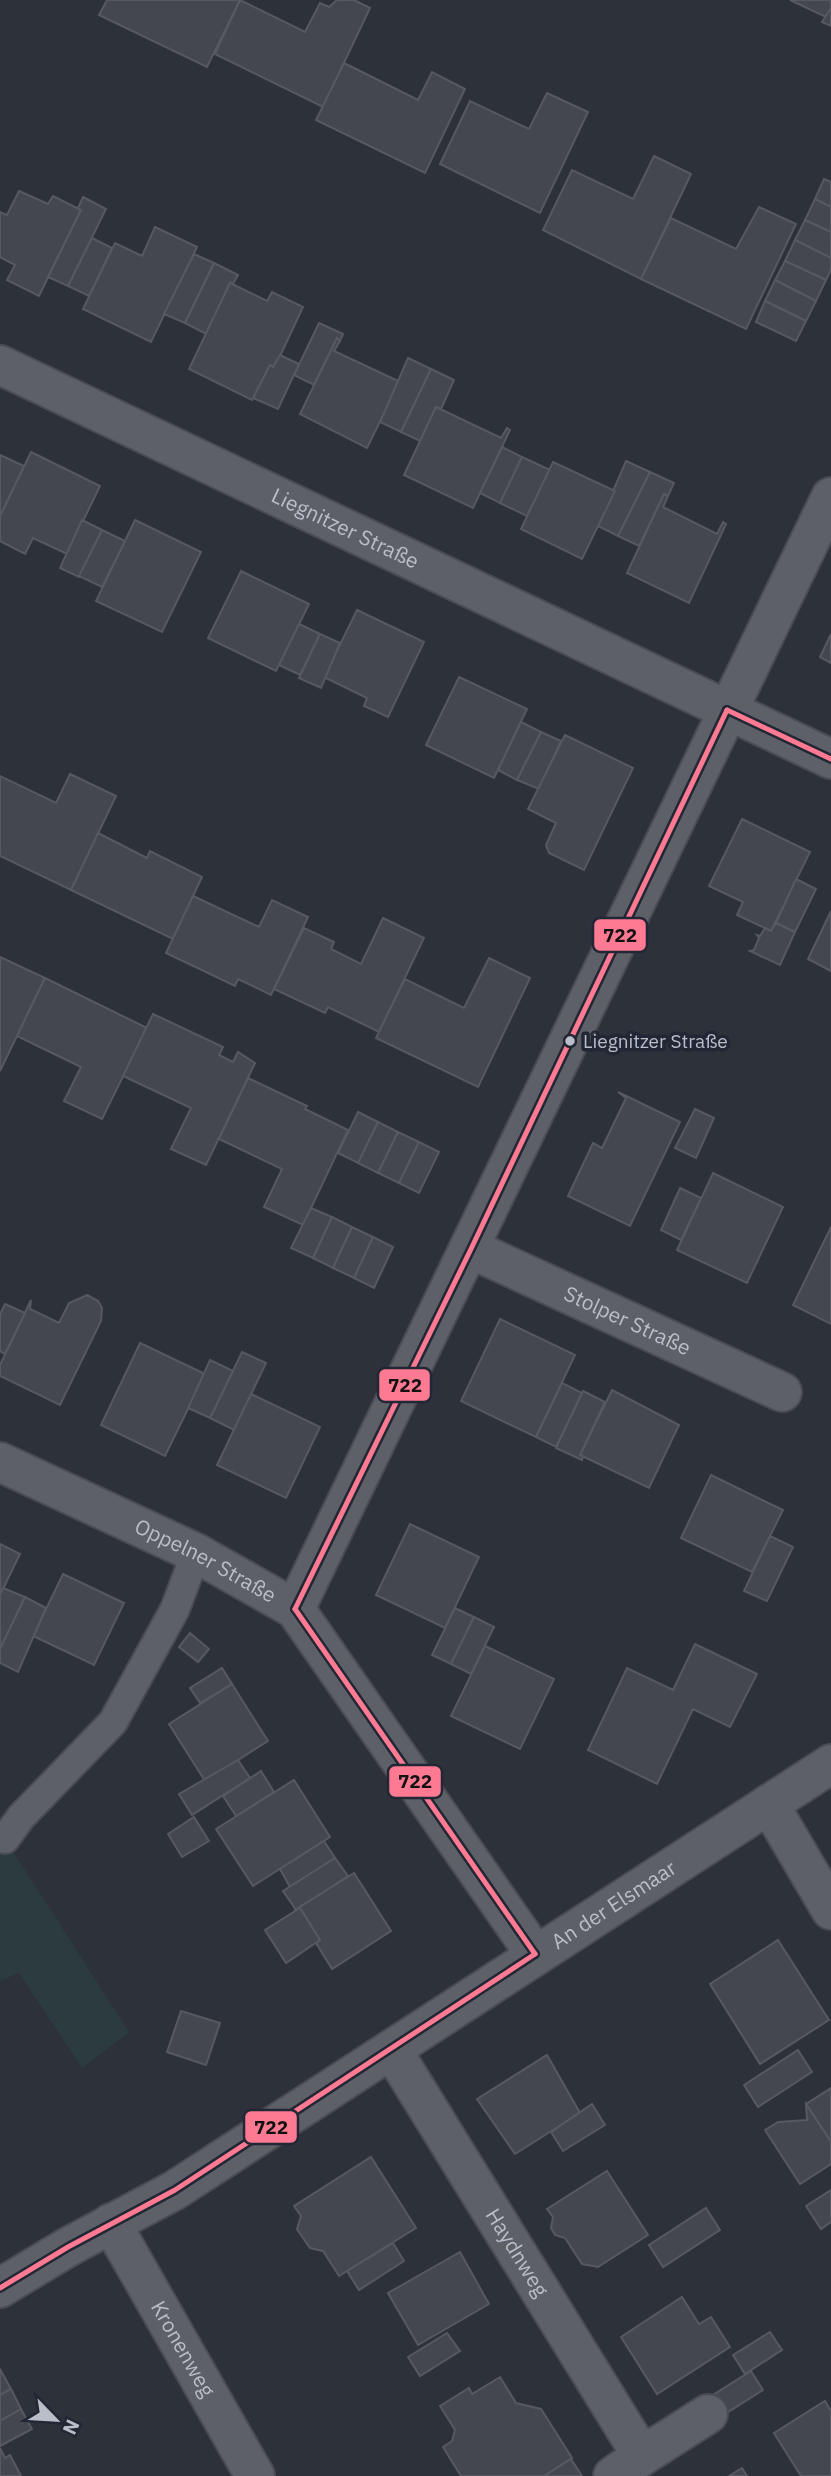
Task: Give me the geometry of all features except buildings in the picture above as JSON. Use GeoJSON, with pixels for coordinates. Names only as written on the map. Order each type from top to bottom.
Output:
{"type":"FeatureCollection","features":[{"type":"Feature","properties":{"kind":"street","name":"Liegnitzer Straße"},"geometry":{"type":"LineString","coordinates":[[0,365],[831,759]]}},
{"type":"Feature","properties":{"kind":"street"},"geometry":{"type":"LineString","coordinates":[[295,1609],[831,498]]}},
{"type":"Feature","properties":{"kind":"street","name":"Stolper Straße"},"geometry":{"type":"LineString","coordinates":[[471,1248],[782,1392]]}},
{"type":"Feature","properties":{"kind":"street","name":"Oppelner Straße"},"geometry":{"type":"LineString","coordinates":[[0,1462],[196,1553],[295,1609],[535,1954]]}},
{"type":"Feature","properties":{"kind":"street","name":"An der Elsmaar"},"geometry":{"type":"LineString","coordinates":[[0,2288],[111,2223],[175,2190],[831,1764]]}},
{"type":"Feature","properties":{"kind":"street"},"geometry":{"type":"LineString","coordinates":[[769,1804],[831,1909]]}},
{"type":"Feature","properties":{"kind":"street","name":"Haydnweg"},"geometry":{"type":"LineString","coordinates":[[392,2050],[627,2466],[708,2414]]}},
{"type":"Feature","properties":{"kind":"street","name":"Kronenweg"},"geometry":{"type":"LineString","coordinates":[[111,2223],[255,2476]]}},
{"type":"Feature","properties":{"kind":"lane"},"geometry":{"type":"LineString","coordinates":[[5,1839],[21,1817],[113,1722],[175,1609],[196,1553]]}},
{"type":"Feature","properties":{"kind":"shaded area"},"geometry":{"type":"Polygon","coordinates":[[[0,1837],[5,1839],[129,2032],[82,2068],[19,1973],[0,1981],[0,1837]]]}},
{"type":"Feature","properties":{"kind":"transit line","name":"722"},"geometry":{"type":"LineString","coordinates":[[727,710],[831,759]]}},
{"type":"Feature","properties":{"kind":"transit line","name":"722"},"geometry":{"type":"LineString","coordinates":[[295,1609],[471,1249],[727,710]]}},
{"type":"Feature","properties":{"kind":"transit line","name":"722"},"geometry":{"type":"LineString","coordinates":[[295,1609],[535,1954]]}},
{"type":"Feature","properties":{"kind":"transit line","name":"722"},"geometry":{"type":"LineString","coordinates":[[0,2288],[68,2247],[175,2190],[535,1954]]}},
{"type":"Feature","properties":{"kind":"place","name":"Liegnitzer Straße"},"geometry":{"type":"Point","coordinates":[570,1041]}}]}
